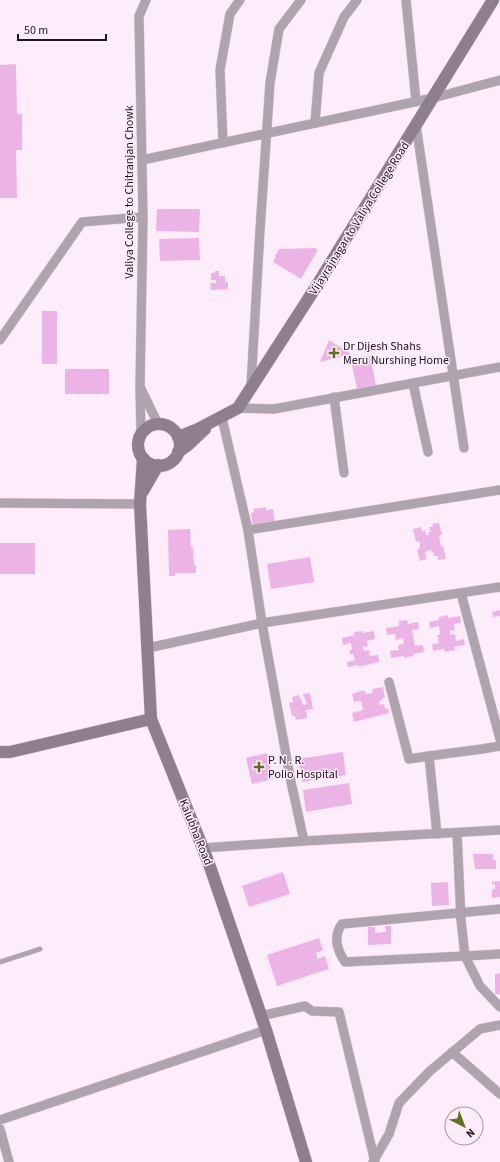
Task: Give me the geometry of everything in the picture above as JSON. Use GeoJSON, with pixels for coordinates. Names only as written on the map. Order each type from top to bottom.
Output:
{"type":"FeatureCollection","features":[{"type":"Feature","properties":{"kind":"street","name":"Valiya College to Chitranjan Chowk"},"geometry":{"type":"LineString","coordinates":[[142,434],[140,386],[143,217],[139,16],[146,0]]}},
{"type":"Feature","properties":{"kind":"street"},"geometry":{"type":"LineString","coordinates":[[223,143],[220,70],[230,14],[240,0]]}},
{"type":"Feature","properties":{"kind":"street"},"geometry":{"type":"LineString","coordinates":[[251,388],[270,83],[279,29],[301,0]]}},
{"type":"Feature","properties":{"kind":"street"},"geometry":{"type":"LineString","coordinates":[[315,123],[319,73],[344,18],[358,0]]}},
{"type":"Feature","properties":{"kind":"street"},"geometry":{"type":"LineString","coordinates":[[406,0],[416,101]]}},
{"type":"Feature","properties":{"kind":"street","name":"Vijayrajnagar to Valiya College Road"},"geometry":{"type":"LineString","coordinates":[[178,437],[217,420],[238,408],[314,290],[433,98],[486,6],[493,0]]}},
{"type":"Feature","properties":{"kind":"street"},"geometry":{"type":"LineString","coordinates":[[142,160],[433,98],[500,80]]}},
{"type":"Feature","properties":{"kind":"street"},"geometry":{"type":"LineString","coordinates":[[416,125],[464,448]]}},
{"type":"Feature","properties":{"kind":"street"},"geometry":{"type":"LineString","coordinates":[[0,340],[82,222],[143,217]]}},
{"type":"Feature","properties":{"kind":"street"},"geometry":{"type":"LineString","coordinates":[[238,408],[274,408],[500,367]]}},
{"type":"Feature","properties":{"kind":"street"},"geometry":{"type":"LineString","coordinates":[[412,383],[428,452]]}},
{"type":"Feature","properties":{"kind":"street","name":"Valiya College to Chitranjan Chowk"},"geometry":{"type":"LineString","coordinates":[[140,386],[158,424]]}},
{"type":"Feature","properties":{"kind":"street"},"geometry":{"type":"LineString","coordinates":[[334,397],[344,473]]}},
{"type":"Feature","properties":{"kind":"street"},"geometry":{"type":"LineString","coordinates":[[217,420],[248,530],[262,623],[291,782],[304,841]]}},
{"type":"Feature","properties":{"kind":"street","name":"Vijayrajnagar to Valiya College Road"},"geometry":{"type":"LineString","coordinates":[[178,452],[217,420]]}},
{"type":"Feature","properties":{"kind":"street"},"geometry":{"type":"LineString","coordinates":[[165,424],[170,427],[178,437],[180,447],[178,452],[170,462],[164,465],[152,464],[143,458],[140,452],[138,446],[142,434],[152,425],[165,424]]}},
{"type":"Feature","properties":{"kind":"street","name":"Kalubha Road"},"geometry":{"type":"LineString","coordinates":[[143,458],[141,499],[151,720],[203,848],[266,1030],[306,1162]]}},
{"type":"Feature","properties":{"kind":"street"},"geometry":{"type":"LineString","coordinates":[[0,503],[141,499],[158,465]]}},
{"type":"Feature","properties":{"kind":"street"},"geometry":{"type":"LineString","coordinates":[[248,530],[500,490]]}},
{"type":"Feature","properties":{"kind":"street"},"geometry":{"type":"LineString","coordinates":[[148,648],[262,623],[500,587]]}},
{"type":"Feature","properties":{"kind":"street"},"geometry":{"type":"LineString","coordinates":[[461,593],[500,738]]}},
{"type":"Feature","properties":{"kind":"street"},"geometry":{"type":"LineString","coordinates":[[389,682],[409,759],[500,746]]}},
{"type":"Feature","properties":{"kind":"street"},"geometry":{"type":"LineString","coordinates":[[0,752],[10,752],[151,720]]}},
{"type":"Feature","properties":{"kind":"street"},"geometry":{"type":"LineString","coordinates":[[429,756],[437,834]]}},
{"type":"Feature","properties":{"kind":"street"},"geometry":{"type":"LineString","coordinates":[[203,848],[500,830]]}},
{"type":"Feature","properties":{"kind":"street"},"geometry":{"type":"LineString","coordinates":[[457,833],[465,956],[480,986],[500,1007]]}},
{"type":"Feature","properties":{"kind":"street"},"geometry":{"type":"LineString","coordinates":[[500,909],[342,924],[337,930],[337,947],[345,962],[500,954]]}},
{"type":"Feature","properties":{"kind":"street"},"geometry":{"type":"LineString","coordinates":[[261,1016],[305,1006],[312,1011],[339,1012],[374,1162]]}},
{"type":"Feature","properties":{"kind":"street"},"geometry":{"type":"LineString","coordinates":[[374,1162],[389,1134],[399,1103],[430,1071],[480,1029],[500,1025]]}},
{"type":"Feature","properties":{"kind":"street"},"geometry":{"type":"LineString","coordinates":[[0,1120],[266,1030]]}},
{"type":"Feature","properties":{"kind":"street"},"geometry":{"type":"LineString","coordinates":[[452,1052],[500,1094]]}},
{"type":"Feature","properties":{"kind":"street"},"geometry":{"type":"LineString","coordinates":[[0,1129],[9,1162]]}},
{"type":"Feature","properties":{"kind":"lane"},"geometry":{"type":"LineString","coordinates":[[0,962],[40,949]]}},
{"type":"Feature","properties":{"kind":"building"},"geometry":{"type":"Polygon","coordinates":[[[16,64],[17,114],[22,114],[22,150],[16,150],[17,198],[0,198],[0,65],[16,64]]]}},
{"type":"Feature","properties":{"kind":"building"},"geometry":{"type":"Polygon","coordinates":[[[157,209],[200,209],[199,232],[156,231],[157,209]]]}},
{"type":"Feature","properties":{"kind":"building"},"geometry":{"type":"Polygon","coordinates":[[[199,238],[200,260],[160,261],[159,239],[199,238]]]}},
{"type":"Feature","properties":{"kind":"building"},"geometry":{"type":"Polygon","coordinates":[[[315,248],[318,250],[301,279],[273,262],[279,249],[315,248]]]}},
{"type":"Feature","properties":{"kind":"building"},"geometry":{"type":"Polygon","coordinates":[[[215,271],[219,271],[219,276],[225,276],[225,282],[228,282],[228,289],[211,290],[210,283],[216,283],[216,280],[211,280],[211,273],[215,273],[215,271]]]}},
{"type":"Feature","properties":{"kind":"building"},"geometry":{"type":"Polygon","coordinates":[[[42,311],[57,311],[57,364],[42,364],[42,311]]]}},
{"type":"Feature","properties":{"kind":"building"},"geometry":{"type":"Polygon","coordinates":[[[329,340],[351,354],[320,362],[329,340]]]}},
{"type":"Feature","properties":{"kind":"building"},"geometry":{"type":"Polygon","coordinates":[[[370,356],[376,385],[357,389],[351,360],[370,356]]]}},
{"type":"Feature","properties":{"kind":"building"},"geometry":{"type":"Polygon","coordinates":[[[65,369],[109,369],[109,394],[65,394],[65,369]]]}},
{"type":"Feature","properties":{"kind":"building"},"geometry":{"type":"Polygon","coordinates":[[[266,507],[266,510],[273,509],[275,523],[253,527],[251,513],[254,512],[253,509],[266,507]]]}},
{"type":"Feature","properties":{"kind":"building"},"geometry":{"type":"Polygon","coordinates":[[[439,523],[442,535],[439,535],[441,546],[443,546],[446,559],[438,560],[438,556],[434,556],[433,551],[431,552],[431,550],[425,552],[427,559],[420,561],[417,550],[420,548],[420,542],[416,541],[413,529],[421,527],[422,532],[425,530],[426,535],[429,535],[428,532],[431,532],[429,527],[433,527],[432,524],[439,523]]]}},
{"type":"Feature","properties":{"kind":"building"},"geometry":{"type":"Polygon","coordinates":[[[190,529],[191,547],[193,547],[196,573],[175,573],[175,576],[169,576],[168,530],[190,529]]]}},
{"type":"Feature","properties":{"kind":"building"},"geometry":{"type":"Polygon","coordinates":[[[0,543],[35,543],[35,574],[0,574],[0,543]]]}},
{"type":"Feature","properties":{"kind":"building"},"geometry":{"type":"Polygon","coordinates":[[[310,557],[314,582],[271,589],[267,564],[310,557]]]}},
{"type":"Feature","properties":{"kind":"building"},"geometry":{"type":"Polygon","coordinates":[[[500,610],[500,616],[493,617],[492,612],[500,610]]]}},
{"type":"Feature","properties":{"kind":"building"},"geometry":{"type":"Polygon","coordinates":[[[448,615],[448,618],[460,616],[461,623],[454,624],[455,630],[450,631],[451,635],[455,634],[456,641],[464,639],[465,645],[454,647],[455,650],[445,652],[444,649],[433,651],[432,644],[439,643],[437,635],[440,635],[439,626],[430,628],[429,622],[439,620],[439,617],[448,615]]]}},
{"type":"Feature","properties":{"kind":"building"},"geometry":{"type":"Polygon","coordinates":[[[407,620],[408,624],[418,622],[419,629],[412,630],[415,646],[423,645],[424,652],[413,654],[413,656],[404,658],[404,656],[391,658],[390,651],[399,650],[398,645],[404,644],[403,638],[396,640],[395,634],[387,635],[386,628],[399,626],[399,621],[407,620]]]}},
{"type":"Feature","properties":{"kind":"building"},"geometry":{"type":"Polygon","coordinates":[[[363,631],[363,633],[374,631],[375,639],[367,641],[368,646],[363,647],[364,651],[369,650],[370,656],[378,655],[379,662],[359,667],[358,665],[348,667],[347,662],[355,660],[353,654],[350,654],[350,650],[352,650],[351,643],[343,645],[342,638],[355,635],[354,632],[363,631]]]}},
{"type":"Feature","properties":{"kind":"building"},"geometry":{"type":"Polygon","coordinates":[[[383,687],[385,697],[382,698],[383,700],[379,701],[380,705],[384,704],[385,709],[388,708],[389,713],[354,722],[352,713],[363,710],[361,701],[354,702],[352,694],[364,690],[366,694],[373,693],[372,689],[383,687]]]}},
{"type":"Feature","properties":{"kind":"building"},"geometry":{"type":"Polygon","coordinates":[[[310,693],[313,709],[306,710],[307,718],[296,720],[295,716],[292,716],[289,703],[293,702],[292,697],[299,695],[303,705],[307,704],[303,694],[310,693]]]}},
{"type":"Feature","properties":{"kind":"building"},"geometry":{"type":"Polygon","coordinates":[[[343,752],[346,775],[302,782],[298,759],[343,752]]]}},
{"type":"Feature","properties":{"kind":"building"},"geometry":{"type":"Polygon","coordinates":[[[267,753],[273,779],[252,784],[246,758],[267,753]]]}},
{"type":"Feature","properties":{"kind":"building"},"geometry":{"type":"Polygon","coordinates":[[[349,783],[352,804],[306,812],[303,790],[349,783]]]}},
{"type":"Feature","properties":{"kind":"building"},"geometry":{"type":"Polygon","coordinates":[[[473,854],[493,854],[493,860],[496,860],[496,869],[475,869],[473,854]]]}},
{"type":"Feature","properties":{"kind":"building"},"geometry":{"type":"Polygon","coordinates":[[[283,872],[290,894],[249,907],[242,886],[283,872]]]}},
{"type":"Feature","properties":{"kind":"building"},"geometry":{"type":"Polygon","coordinates":[[[500,881],[500,897],[492,898],[492,889],[495,889],[495,884],[492,885],[492,882],[500,881]]]}},
{"type":"Feature","properties":{"kind":"building"},"geometry":{"type":"Polygon","coordinates":[[[448,882],[449,905],[432,906],[431,883],[448,882]]]}},
{"type":"Feature","properties":{"kind":"building"},"geometry":{"type":"Polygon","coordinates":[[[385,926],[391,926],[391,944],[368,945],[368,927],[375,927],[375,933],[386,932],[385,926]]]}},
{"type":"Feature","properties":{"kind":"building"},"geometry":{"type":"Polygon","coordinates":[[[319,938],[323,950],[316,953],[318,959],[325,956],[329,969],[277,986],[267,955],[319,938]]]}},
{"type":"Feature","properties":{"kind":"building"},"geometry":{"type":"Polygon","coordinates":[[[500,973],[500,994],[495,994],[495,974],[500,973]]]}},
{"type":"Feature","properties":{"kind":"place","name":"Dr Dijesh Shahs Meru Nurshing Home"},"geometry":{"type":"Point","coordinates":[334,353]}},
{"type":"Feature","properties":{"kind":"place","name":"P. N . R. Polio Hospital"},"geometry":{"type":"Point","coordinates":[259,767]}}]}
